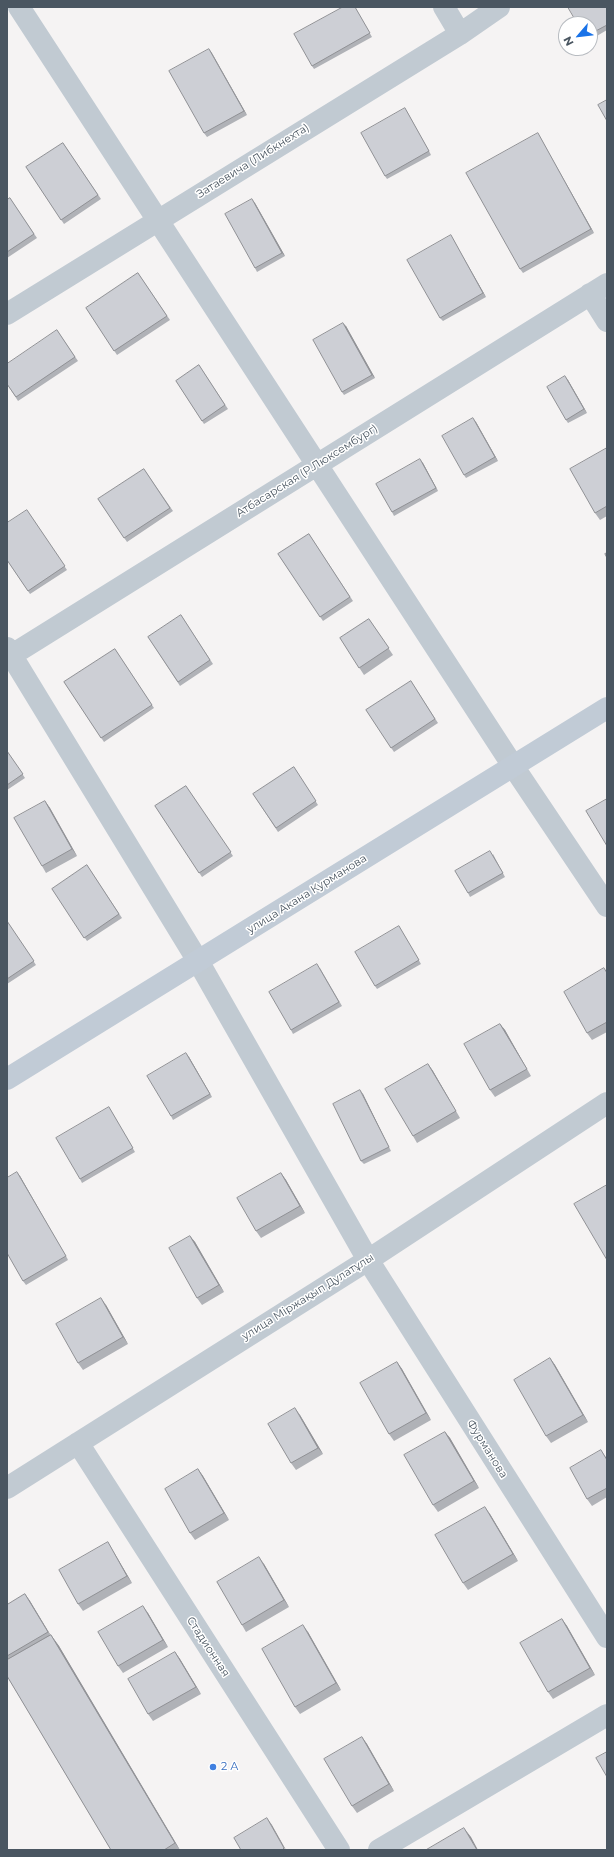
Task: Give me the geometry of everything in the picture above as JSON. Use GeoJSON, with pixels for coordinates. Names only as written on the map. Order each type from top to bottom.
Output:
{"type":"FeatureCollection","features":[{"type":"Feature","properties":{"kind":"main road","name":"улица Акана Курманова"},"geometry":{"type":"LineString","coordinates":[[7,1079],[607,708]]}},
{"type":"Feature","properties":{"kind":"street"},"geometry":{"type":"LineString","coordinates":[[19,7],[316,465],[513,766],[607,906]]}},
{"type":"Feature","properties":{"kind":"street"},"geometry":{"type":"LineString","coordinates":[[444,7],[460,34]]}},
{"type":"Feature","properties":{"kind":"street","name":"Затаевича (Либкнехта)"},"geometry":{"type":"LineString","coordinates":[[7,314],[460,34],[499,7]]}},
{"type":"Feature","properties":{"kind":"street"},"geometry":{"type":"LineString","coordinates":[[598,289],[607,321]]}},
{"type":"Feature","properties":{"kind":"street","name":"Атбасарская (Р.Люксембург)"},"geometry":{"type":"LineString","coordinates":[[8,653],[316,465],[598,289]]}},
{"type":"Feature","properties":{"kind":"street","name":"Фурманова"},"geometry":{"type":"LineString","coordinates":[[8,653],[198,961],[368,1260],[607,1637]]}},
{"type":"Feature","properties":{"kind":"street","name":"улица Міржақып Дулатұлы"},"geometry":{"type":"LineString","coordinates":[[7,1488],[368,1260],[607,1103]]}},
{"type":"Feature","properties":{"kind":"street","name":"Стадионная"},"geometry":{"type":"LineString","coordinates":[[78,1443],[339,1850]]}},
{"type":"Feature","properties":{"kind":"street"},"geometry":{"type":"LineString","coordinates":[[379,1850],[607,1715]]}},
{"type":"Feature","properties":{"kind":"building"},"geometry":{"type":"Polygon","coordinates":[[[343,7],[355,7],[370,33],[312,66],[294,34],[343,7]]]}},
{"type":"Feature","properties":{"kind":"building"},"geometry":{"type":"Polygon","coordinates":[[[568,7],[607,7],[607,25],[598,30],[598,16],[573,16],[568,7]]]}},
{"type":"Feature","properties":{"kind":"building"},"geometry":{"type":"Polygon","coordinates":[[[209,49],[244,111],[204,133],[169,71],[209,49]]]}},
{"type":"Feature","properties":{"kind":"building"},"geometry":{"type":"Polygon","coordinates":[[[607,100],[607,121],[598,105],[607,100]]]}},
{"type":"Feature","properties":{"kind":"building"},"geometry":{"type":"Polygon","coordinates":[[[405,108],[429,151],[385,176],[361,133],[405,108]]]}},
{"type":"Feature","properties":{"kind":"building"},"geometry":{"type":"Polygon","coordinates":[[[538,133],[591,229],[520,269],[466,173],[538,133]]]}},
{"type":"Feature","properties":{"kind":"building"},"geometry":{"type":"Polygon","coordinates":[[[63,143],[98,195],[61,220],[26,167],[63,143]]]}},
{"type":"Feature","properties":{"kind":"building"},"geometry":{"type":"Polygon","coordinates":[[[10,198],[34,234],[7,252],[7,200],[10,198]]]}},
{"type":"Feature","properties":{"kind":"building"},"geometry":{"type":"Polygon","coordinates":[[[252,199],[282,253],[255,268],[225,214],[252,199]]]}},
{"type":"Feature","properties":{"kind":"building"},"geometry":{"type":"Polygon","coordinates":[[[451,235],[483,293],[440,318],[407,260],[451,235]]]}},
{"type":"Feature","properties":{"kind":"building"},"geometry":{"type":"Polygon","coordinates":[[[138,273],[167,316],[114,351],[86,308],[138,273]]]}},
{"type":"Feature","properties":{"kind":"building"},"geometry":{"type":"Polygon","coordinates":[[[343,323],[372,375],[342,392],[313,340],[343,323]]]}},
{"type":"Feature","properties":{"kind":"building"},"geometry":{"type":"Polygon","coordinates":[[[57,330],[75,357],[16,397],[7,384],[7,364],[57,330]]]}},
{"type":"Feature","properties":{"kind":"building"},"geometry":{"type":"Polygon","coordinates":[[[199,365],[225,405],[202,421],[176,381],[199,365]]]}},
{"type":"Feature","properties":{"kind":"building"},"geometry":{"type":"Polygon","coordinates":[[[565,376],[584,409],[566,420],[547,387],[565,376]]]}},
{"type":"Feature","properties":{"kind":"building"},"geometry":{"type":"Polygon","coordinates":[[[473,418],[495,457],[464,475],[442,436],[473,418]]]}},
{"type":"Feature","properties":{"kind":"building"},"geometry":{"type":"Polygon","coordinates":[[[607,448],[607,506],[595,513],[570,469],[607,448]]]}},
{"type":"Feature","properties":{"kind":"building"},"geometry":{"type":"Polygon","coordinates":[[[420,459],[436,488],[392,512],[376,484],[420,459]]]}},
{"type":"Feature","properties":{"kind":"building"},"geometry":{"type":"Polygon","coordinates":[[[144,469],[170,508],[124,538],[98,499],[144,469]]]}},
{"type":"Feature","properties":{"kind":"building"},"geometry":{"type":"Polygon","coordinates":[[[27,510],[65,566],[28,591],[7,560],[7,523],[27,510]]]}},
{"type":"Feature","properties":{"kind":"building"},"geometry":{"type":"Polygon","coordinates":[[[309,534],[350,597],[320,617],[278,554],[309,534]]]}},
{"type":"Feature","properties":{"kind":"building"},"geometry":{"type":"Polygon","coordinates":[[[181,615],[210,660],[178,682],[148,637],[181,615]]]}},
{"type":"Feature","properties":{"kind":"building"},"geometry":{"type":"Polygon","coordinates":[[[369,619],[389,648],[359,668],[340,638],[369,619]]]}},
{"type":"Feature","properties":{"kind":"building"},"geometry":{"type":"Polygon","coordinates":[[[115,649],[152,705],[101,738],[64,682],[115,649]]]}},
{"type":"Feature","properties":{"kind":"building"},"geometry":{"type":"Polygon","coordinates":[[[411,681],[435,719],[391,748],[366,710],[411,681]]]}},
{"type":"Feature","properties":{"kind":"building"},"geometry":{"type":"Polygon","coordinates":[[[7,751],[23,774],[7,785],[7,751]]]}},
{"type":"Feature","properties":{"kind":"building"},"geometry":{"type":"Polygon","coordinates":[[[294,767],[316,801],[276,828],[253,794],[294,767]]]}},
{"type":"Feature","properties":{"kind":"building"},"geometry":{"type":"Polygon","coordinates":[[[186,786],[231,852],[199,873],[155,806],[186,786]]]}},
{"type":"Feature","properties":{"kind":"building"},"geometry":{"type":"Polygon","coordinates":[[[607,799],[607,846],[586,811],[607,799]]]}},
{"type":"Feature","properties":{"kind":"building"},"geometry":{"type":"Polygon","coordinates":[[[45,801],[72,849],[42,866],[14,818],[45,801]]]}},
{"type":"Feature","properties":{"kind":"building"},"geometry":{"type":"Polygon","coordinates":[[[490,851],[503,873],[468,893],[455,871],[490,851]]]}},
{"type":"Feature","properties":{"kind":"building"},"geometry":{"type":"Polygon","coordinates":[[[87,865],[119,914],[84,938],[52,889],[87,865]]]}},
{"type":"Feature","properties":{"kind":"building"},"geometry":{"type":"Polygon","coordinates":[[[7,921],[34,961],[7,979],[7,921]]]}},
{"type":"Feature","properties":{"kind":"building"},"geometry":{"type":"Polygon","coordinates":[[[399,926],[419,960],[375,986],[355,952],[399,926]]]}},
{"type":"Feature","properties":{"kind":"building"},"geometry":{"type":"Polygon","coordinates":[[[317,964],[339,1002],[291,1030],[269,992],[317,964]]]}},
{"type":"Feature","properties":{"kind":"building"},"geometry":{"type":"Polygon","coordinates":[[[604,968],[607,973],[607,1022],[587,1033],[564,992],[604,968]]]}},
{"type":"Feature","properties":{"kind":"building"},"geometry":{"type":"Polygon","coordinates":[[[500,1024],[527,1069],[490,1090],[464,1044],[500,1024]]]}},
{"type":"Feature","properties":{"kind":"building"},"geometry":{"type":"Polygon","coordinates":[[[186,1053],[210,1094],[171,1116],[147,1076],[186,1053]]]}},
{"type":"Feature","properties":{"kind":"building"},"geometry":{"type":"Polygon","coordinates":[[[428,1064],[456,1111],[413,1136],[385,1089],[428,1064]]]}},
{"type":"Feature","properties":{"kind":"building"},"geometry":{"type":"Polygon","coordinates":[[[360,1090],[389,1147],[361,1161],[333,1104],[360,1090]]]}},
{"type":"Feature","properties":{"kind":"building"},"geometry":{"type":"Polygon","coordinates":[[[109,1107],[133,1148],[80,1179],[56,1138],[109,1107]]]}},
{"type":"Feature","properties":{"kind":"building"},"geometry":{"type":"Polygon","coordinates":[[[17,1172],[66,1256],[23,1281],[7,1253],[7,1178],[17,1172]]]}},
{"type":"Feature","properties":{"kind":"building"},"geometry":{"type":"Polygon","coordinates":[[[281,1173],[300,1206],[256,1231],[237,1198],[281,1173]]]}},
{"type":"Feature","properties":{"kind":"building"},"geometry":{"type":"Polygon","coordinates":[[[607,1185],[607,1260],[574,1204],[607,1185]]]}},
{"type":"Feature","properties":{"kind":"building"},"geometry":{"type":"Polygon","coordinates":[[[190,1236],[219,1285],[197,1298],[169,1248],[190,1236]]]}},
{"type":"Feature","properties":{"kind":"building"},"geometry":{"type":"Polygon","coordinates":[[[101,1298],[123,1337],[78,1363],[56,1324],[101,1298]]]}},
{"type":"Feature","properties":{"kind":"building"},"geometry":{"type":"Polygon","coordinates":[[[550,1358],[583,1415],[546,1436],[514,1380],[550,1358]]]}},
{"type":"Feature","properties":{"kind":"building"},"geometry":{"type":"Polygon","coordinates":[[[397,1362],[426,1413],[389,1434],[360,1383],[397,1362]]]}},
{"type":"Feature","properties":{"kind":"building"},"geometry":{"type":"Polygon","coordinates":[[[295,1408],[318,1448],[291,1463],[268,1424],[295,1408]]]}},
{"type":"Feature","properties":{"kind":"building"},"geometry":{"type":"Polygon","coordinates":[[[445,1432],[474,1481],[433,1505],[404,1455],[445,1432]]]}},
{"type":"Feature","properties":{"kind":"building"},"geometry":{"type":"Polygon","coordinates":[[[601,1450],[607,1460],[607,1488],[587,1499],[570,1468],[601,1450]]]}},
{"type":"Feature","properties":{"kind":"building"},"geometry":{"type":"Polygon","coordinates":[[[198,1469],[224,1513],[190,1533],[165,1489],[198,1469]]]}},
{"type":"Feature","properties":{"kind":"building"},"geometry":{"type":"Polygon","coordinates":[[[485,1507],[513,1554],[463,1583],[435,1535],[485,1507]]]}},
{"type":"Feature","properties":{"kind":"building"},"geometry":{"type":"Polygon","coordinates":[[[108,1542],[127,1576],[78,1604],[59,1570],[108,1542]]]}},
{"type":"Feature","properties":{"kind":"building"},"geometry":{"type":"Polygon","coordinates":[[[259,1557],[284,1600],[242,1625],[217,1582],[259,1557]]]}},
{"type":"Feature","properties":{"kind":"building"},"geometry":{"type":"Polygon","coordinates":[[[25,1594],[48,1632],[7,1656],[7,1605],[25,1594]]]}},
{"type":"Feature","properties":{"kind":"building"},"geometry":{"type":"Polygon","coordinates":[[[143,1606],[163,1640],[118,1666],[98,1632],[143,1606]]]}},
{"type":"Feature","properties":{"kind":"building"},"geometry":{"type":"Polygon","coordinates":[[[562,1619],[590,1668],[548,1692],[520,1643],[562,1619]]]}},
{"type":"Feature","properties":{"kind":"building"},"geometry":{"type":"Polygon","coordinates":[[[303,1625],[336,1683],[295,1707],[262,1649],[303,1625]]]}},
{"type":"Feature","properties":{"kind":"building"},"geometry":{"type":"Polygon","coordinates":[[[51,1635],[175,1843],[164,1850],[111,1850],[7,1676],[7,1660],[51,1635]]]}},
{"type":"Feature","properties":{"kind":"building"},"geometry":{"type":"Polygon","coordinates":[[[175,1652],[196,1687],[148,1714],[128,1679],[175,1652]]]}},
{"type":"Feature","properties":{"kind":"building"},"geometry":{"type":"Polygon","coordinates":[[[362,1737],[389,1784],[352,1806],[324,1759],[362,1737]]]}},
{"type":"Feature","properties":{"kind":"building"},"geometry":{"type":"Polygon","coordinates":[[[607,1752],[607,1777],[596,1758],[607,1752]]]}},
{"type":"Feature","properties":{"kind":"building"},"geometry":{"type":"Polygon","coordinates":[[[267,1818],[284,1848],[282,1850],[241,1850],[234,1838],[267,1818]]]}},
{"type":"Feature","properties":{"kind":"building"},"geometry":{"type":"Polygon","coordinates":[[[464,1828],[477,1850],[426,1850],[464,1828]]]}},
{"type":"Feature","properties":{"kind":"place","name":"2 А"},"geometry":{"type":"Point","coordinates":[213,1767]}}]}
